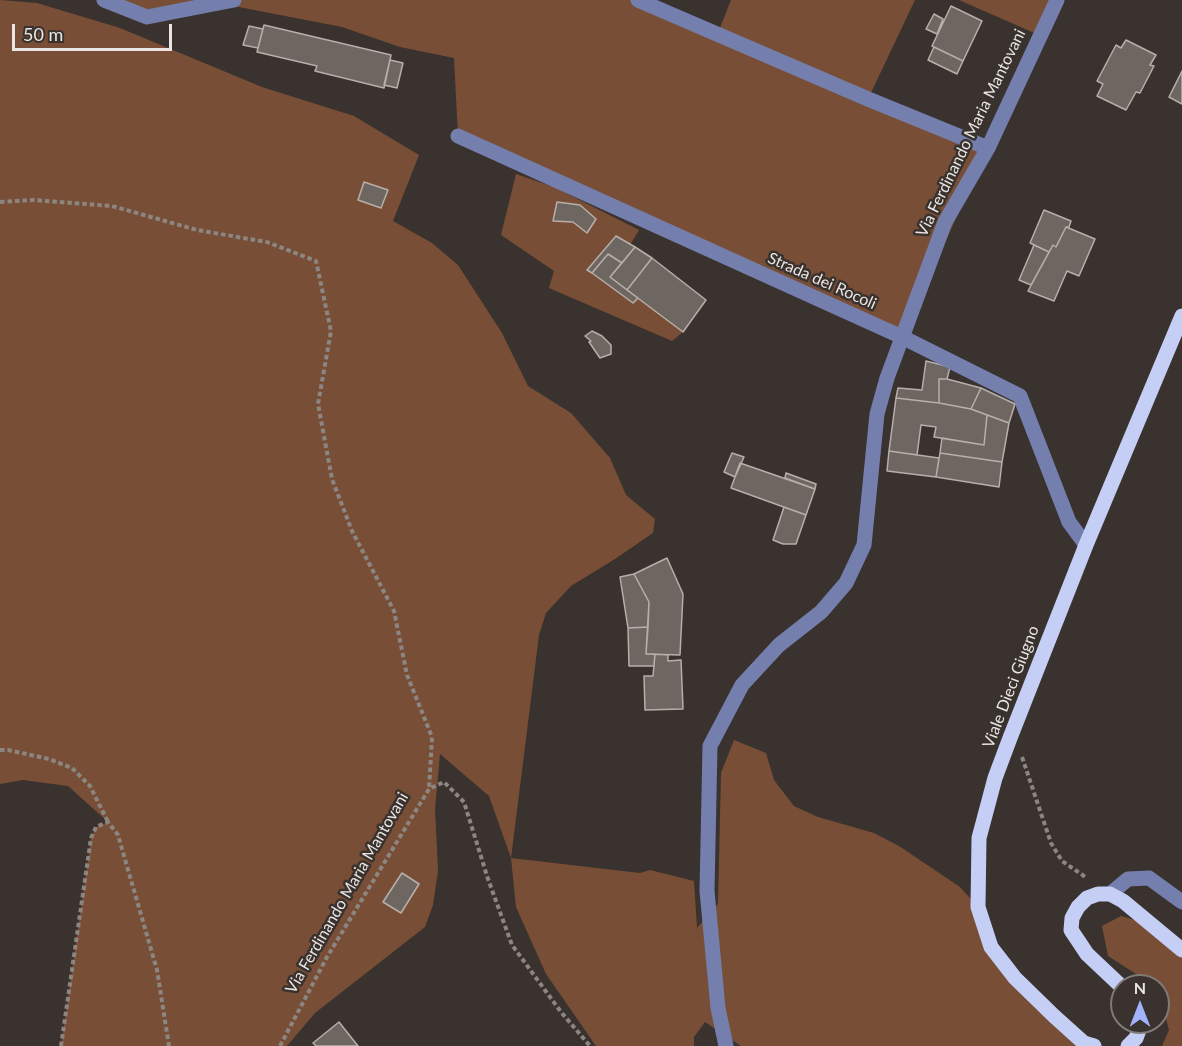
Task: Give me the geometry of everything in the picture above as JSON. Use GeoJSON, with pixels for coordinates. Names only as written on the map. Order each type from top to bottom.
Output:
{"type":"FeatureCollection","features":[{"type":"Feature","properties":{"kind":"main road","name":"Viale Dieci Giugno"},"geometry":{"type":"LineString","coordinates":[[1094,1046],[1084,1043],[1015,978],[991,947],[978,907],[979,838],[995,778],[1012,731],[1086,545],[1182,315]]}},
{"type":"Feature","properties":{"kind":"main road"},"geometry":{"type":"LineString","coordinates":[[1110,976],[1087,954],[1071,930],[1072,918],[1078,907],[1087,898],[1098,894],[1110,894],[1123,901],[1182,950]]}},
{"type":"Feature","properties":{"kind":"main road"},"geometry":{"type":"LineString","coordinates":[[1128,1046],[1138,1034]]}},
{"type":"Feature","properties":{"kind":"street"},"geometry":{"type":"LineString","coordinates":[[104,0],[147,17],[234,0]]}},
{"type":"Feature","properties":{"kind":"street"},"geometry":{"type":"LineString","coordinates":[[638,0],[988,148]]}},
{"type":"Feature","properties":{"kind":"street","name":"Via Ferdinando Maria Mantovani"},"geometry":{"type":"LineString","coordinates":[[726,1046],[718,1008],[707,891],[710,746],[742,685],[780,645],[821,612],[846,583],[864,545],[877,414],[902,337],[945,222],[988,148],[1057,0]]}},
{"type":"Feature","properties":{"kind":"street","name":"Strada dei Rocoli"},"geometry":{"type":"LineString","coordinates":[[458,136],[902,337],[1020,396],[1069,522],[1086,545]]}},
{"type":"Feature","properties":{"kind":"street"},"geometry":{"type":"LineString","coordinates":[[1110,894],[1128,879],[1149,878],[1182,902]]}},
{"type":"Feature","properties":{"kind":"path"},"geometry":{"type":"LineString","coordinates":[[0,201],[33,200],[112,206],[197,230],[267,242],[316,261],[331,331],[318,404],[332,479],[352,531],[394,610],[407,675],[432,737],[429,789]]}},
{"type":"Feature","properties":{"kind":"path"},"geometry":{"type":"LineString","coordinates":[[1012,731],[1051,843],[1062,861],[1110,894]]}},
{"type":"Feature","properties":{"kind":"path"},"geometry":{"type":"LineString","coordinates":[[0,750],[49,759],[72,768],[90,786],[108,822],[118,835],[157,970],[169,1046]]}},
{"type":"Feature","properties":{"kind":"path","name":"Via Ferdinando Maria Mantovani"},"geometry":{"type":"LineString","coordinates":[[280,1046],[327,957],[429,789],[444,782],[464,802],[512,945],[561,1012],[590,1046]]}},
{"type":"Feature","properties":{"kind":"path"},"geometry":{"type":"LineString","coordinates":[[61,1046],[91,838],[96,827],[108,822]]}},
{"type":"Feature","properties":{"kind":"shaded area"},"geometry":{"type":"Polygon","coordinates":[[[0,0],[37,3],[120,28],[262,87],[354,116],[419,155],[393,221],[432,243],[458,265],[502,333],[528,386],[571,413],[610,458],[626,495],[655,519],[653,533],[571,586],[546,613],[539,635],[511,858],[489,796],[440,754],[435,809],[438,871],[433,905],[425,927],[315,1013],[287,1046],[61,1046],[91,838],[96,827],[108,822],[68,786],[23,780],[0,784],[0,0]]]}},
{"type":"Feature","properties":{"kind":"shaded area"},"geometry":{"type":"Polygon","coordinates":[[[113,0],[651,0],[718,33],[731,0],[915,0],[868,99],[988,148],[902,337],[458,136],[454,58],[400,47],[342,27],[239,7],[145,12],[113,0]]]}},
{"type":"Feature","properties":{"kind":"shaded area"},"geometry":{"type":"Polygon","coordinates":[[[959,0],[1057,0],[1039,35],[959,0]]]}},
{"type":"Feature","properties":{"kind":"shaded area"},"geometry":{"type":"Polygon","coordinates":[[[516,174],[554,187],[639,230],[630,245],[615,236],[588,270],[633,303],[638,298],[683,332],[672,341],[549,288],[554,271],[501,235],[516,174]],[[557,202],[553,221],[573,222],[587,232],[596,219],[580,205],[557,202]]]}},
{"type":"Feature","properties":{"kind":"shaded area"},"geometry":{"type":"Polygon","coordinates":[[[734,740],[766,753],[774,780],[794,806],[818,817],[874,833],[899,846],[960,887],[978,907],[991,947],[1094,1046],[741,1046],[705,1022],[694,1037],[694,1046],[596,1046],[546,974],[516,907],[511,858],[640,873],[650,870],[694,881],[697,928],[718,904],[721,773],[734,740]]]}},
{"type":"Feature","properties":{"kind":"shaded area"},"geometry":{"type":"Polygon","coordinates":[[[1121,916],[1152,925],[1182,950],[1182,1046],[1162,1046],[1167,1034],[1170,1034],[1170,974],[1136,974],[1108,956],[1102,926],[1121,916]]]}},
{"type":"Feature","properties":{"kind":"building"},"geometry":{"type":"Polygon","coordinates":[[[951,6],[982,21],[963,61],[932,46],[951,6]]]}},
{"type":"Feature","properties":{"kind":"building"},"geometry":{"type":"Polygon","coordinates":[[[934,14],[943,19],[937,34],[926,29],[934,14]]]}},
{"type":"Feature","properties":{"kind":"building"},"geometry":{"type":"Polygon","coordinates":[[[264,25],[391,55],[384,88],[315,71],[317,66],[257,52],[264,25]]]}},
{"type":"Feature","properties":{"kind":"building"},"geometry":{"type":"Polygon","coordinates":[[[249,26],[263,29],[258,48],[243,45],[249,26]]]}},
{"type":"Feature","properties":{"kind":"building"},"geometry":{"type":"Polygon","coordinates":[[[1126,40],[1156,55],[1150,65],[1154,66],[1140,93],[1136,92],[1126,110],[1097,96],[1103,84],[1097,81],[1116,45],[1121,48],[1126,40]]]}},
{"type":"Feature","properties":{"kind":"building"},"geometry":{"type":"Polygon","coordinates":[[[934,47],[963,61],[957,74],[928,60],[934,47]]]}},
{"type":"Feature","properties":{"kind":"building"},"geometry":{"type":"Polygon","coordinates":[[[390,60],[403,63],[397,88],[384,85],[390,60]]]}},
{"type":"Feature","properties":{"kind":"building"},"geometry":{"type":"Polygon","coordinates":[[[1182,71],[1182,104],[1169,97],[1182,71]]]}},
{"type":"Feature","properties":{"kind":"building"},"geometry":{"type":"Polygon","coordinates":[[[364,182],[388,190],[381,208],[358,200],[364,182]]]}},
{"type":"Feature","properties":{"kind":"building"},"geometry":{"type":"Polygon","coordinates":[[[557,202],[580,205],[596,219],[587,233],[573,222],[553,221],[557,202]]]}},
{"type":"Feature","properties":{"kind":"building"},"geometry":{"type":"Polygon","coordinates":[[[1044,210],[1071,221],[1056,247],[1053,245],[1049,252],[1030,243],[1044,210]]]}},
{"type":"Feature","properties":{"kind":"building"},"geometry":{"type":"Polygon","coordinates":[[[1066,227],[1095,239],[1079,276],[1067,271],[1054,301],[1028,291],[1053,245],[1056,247],[1066,227]]]}},
{"type":"Feature","properties":{"kind":"building"},"geometry":{"type":"Polygon","coordinates":[[[616,236],[635,247],[622,263],[608,254],[592,273],[587,270],[616,236]]]}},
{"type":"Feature","properties":{"kind":"building"},"geometry":{"type":"Polygon","coordinates":[[[1034,245],[1049,252],[1031,285],[1019,280],[1034,245]]]}},
{"type":"Feature","properties":{"kind":"building"},"geometry":{"type":"Polygon","coordinates":[[[635,247],[652,258],[627,290],[610,277],[635,247]]]}},
{"type":"Feature","properties":{"kind":"building"},"geometry":{"type":"Polygon","coordinates":[[[608,254],[622,263],[610,277],[638,298],[633,303],[592,273],[608,254]]]}},
{"type":"Feature","properties":{"kind":"building"},"geometry":{"type":"Polygon","coordinates":[[[652,258],[706,300],[683,332],[627,290],[652,258]]]}},
{"type":"Feature","properties":{"kind":"building"},"geometry":{"type":"Polygon","coordinates":[[[592,331],[602,336],[611,345],[611,354],[600,358],[589,342],[591,341],[585,336],[592,331]]]}},
{"type":"Feature","properties":{"kind":"building"},"geometry":{"type":"Polygon","coordinates":[[[926,361],[950,367],[947,379],[939,379],[939,403],[896,398],[898,388],[922,390],[926,361]]]}},
{"type":"Feature","properties":{"kind":"building"},"geometry":{"type":"Polygon","coordinates":[[[939,379],[981,388],[971,409],[939,403],[939,379]]]}},
{"type":"Feature","properties":{"kind":"building"},"geometry":{"type":"Polygon","coordinates":[[[981,388],[1015,404],[1009,423],[971,409],[981,388]]]}},
{"type":"Feature","properties":{"kind":"building"},"geometry":{"type":"Polygon","coordinates":[[[896,398],[939,403],[971,409],[987,415],[984,445],[934,437],[936,427],[921,425],[917,455],[889,451],[896,398]]]}},
{"type":"Feature","properties":{"kind":"building"},"geometry":{"type":"Polygon","coordinates":[[[987,415],[1009,423],[1002,462],[940,453],[942,438],[984,445],[987,415]]]}},
{"type":"Feature","properties":{"kind":"building"},"geometry":{"type":"Polygon","coordinates":[[[889,451],[939,458],[936,477],[887,471],[889,451]]]}},
{"type":"Feature","properties":{"kind":"building"},"geometry":{"type":"Polygon","coordinates":[[[732,453],[744,457],[735,477],[724,472],[732,453]]]}},
{"type":"Feature","properties":{"kind":"building"},"geometry":{"type":"Polygon","coordinates":[[[940,453],[1002,462],[999,487],[936,477],[940,453]]]}},
{"type":"Feature","properties":{"kind":"building"},"geometry":{"type":"Polygon","coordinates":[[[740,463],[815,489],[806,515],[731,488],[740,463]]]}},
{"type":"Feature","properties":{"kind":"building"},"geometry":{"type":"Polygon","coordinates":[[[786,473],[816,484],[815,489],[785,478],[786,473]]]}},
{"type":"Feature","properties":{"kind":"building"},"geometry":{"type":"Polygon","coordinates":[[[784,507],[806,515],[796,544],[783,544],[773,540],[784,507]]]}},
{"type":"Feature","properties":{"kind":"building"},"geometry":{"type":"Polygon","coordinates":[[[667,558],[683,594],[680,655],[646,654],[649,602],[634,574],[667,558]]]}},
{"type":"Feature","properties":{"kind":"building"},"geometry":{"type":"Polygon","coordinates":[[[634,574],[649,602],[648,627],[628,628],[620,577],[634,574]]]}},
{"type":"Feature","properties":{"kind":"building"},"geometry":{"type":"Polygon","coordinates":[[[648,627],[646,654],[655,654],[654,666],[629,666],[628,628],[648,627]]]}},
{"type":"Feature","properties":{"kind":"building"},"geometry":{"type":"Polygon","coordinates":[[[655,654],[668,655],[668,661],[681,660],[683,709],[645,710],[644,676],[653,676],[655,654]]]}},
{"type":"Feature","properties":{"kind":"building"},"geometry":{"type":"Polygon","coordinates":[[[402,873],[419,884],[401,913],[383,902],[402,873]]]}},
{"type":"Feature","properties":{"kind":"building"},"geometry":{"type":"Polygon","coordinates":[[[339,1022],[358,1046],[316,1046],[313,1043],[339,1022]]]}}]}
